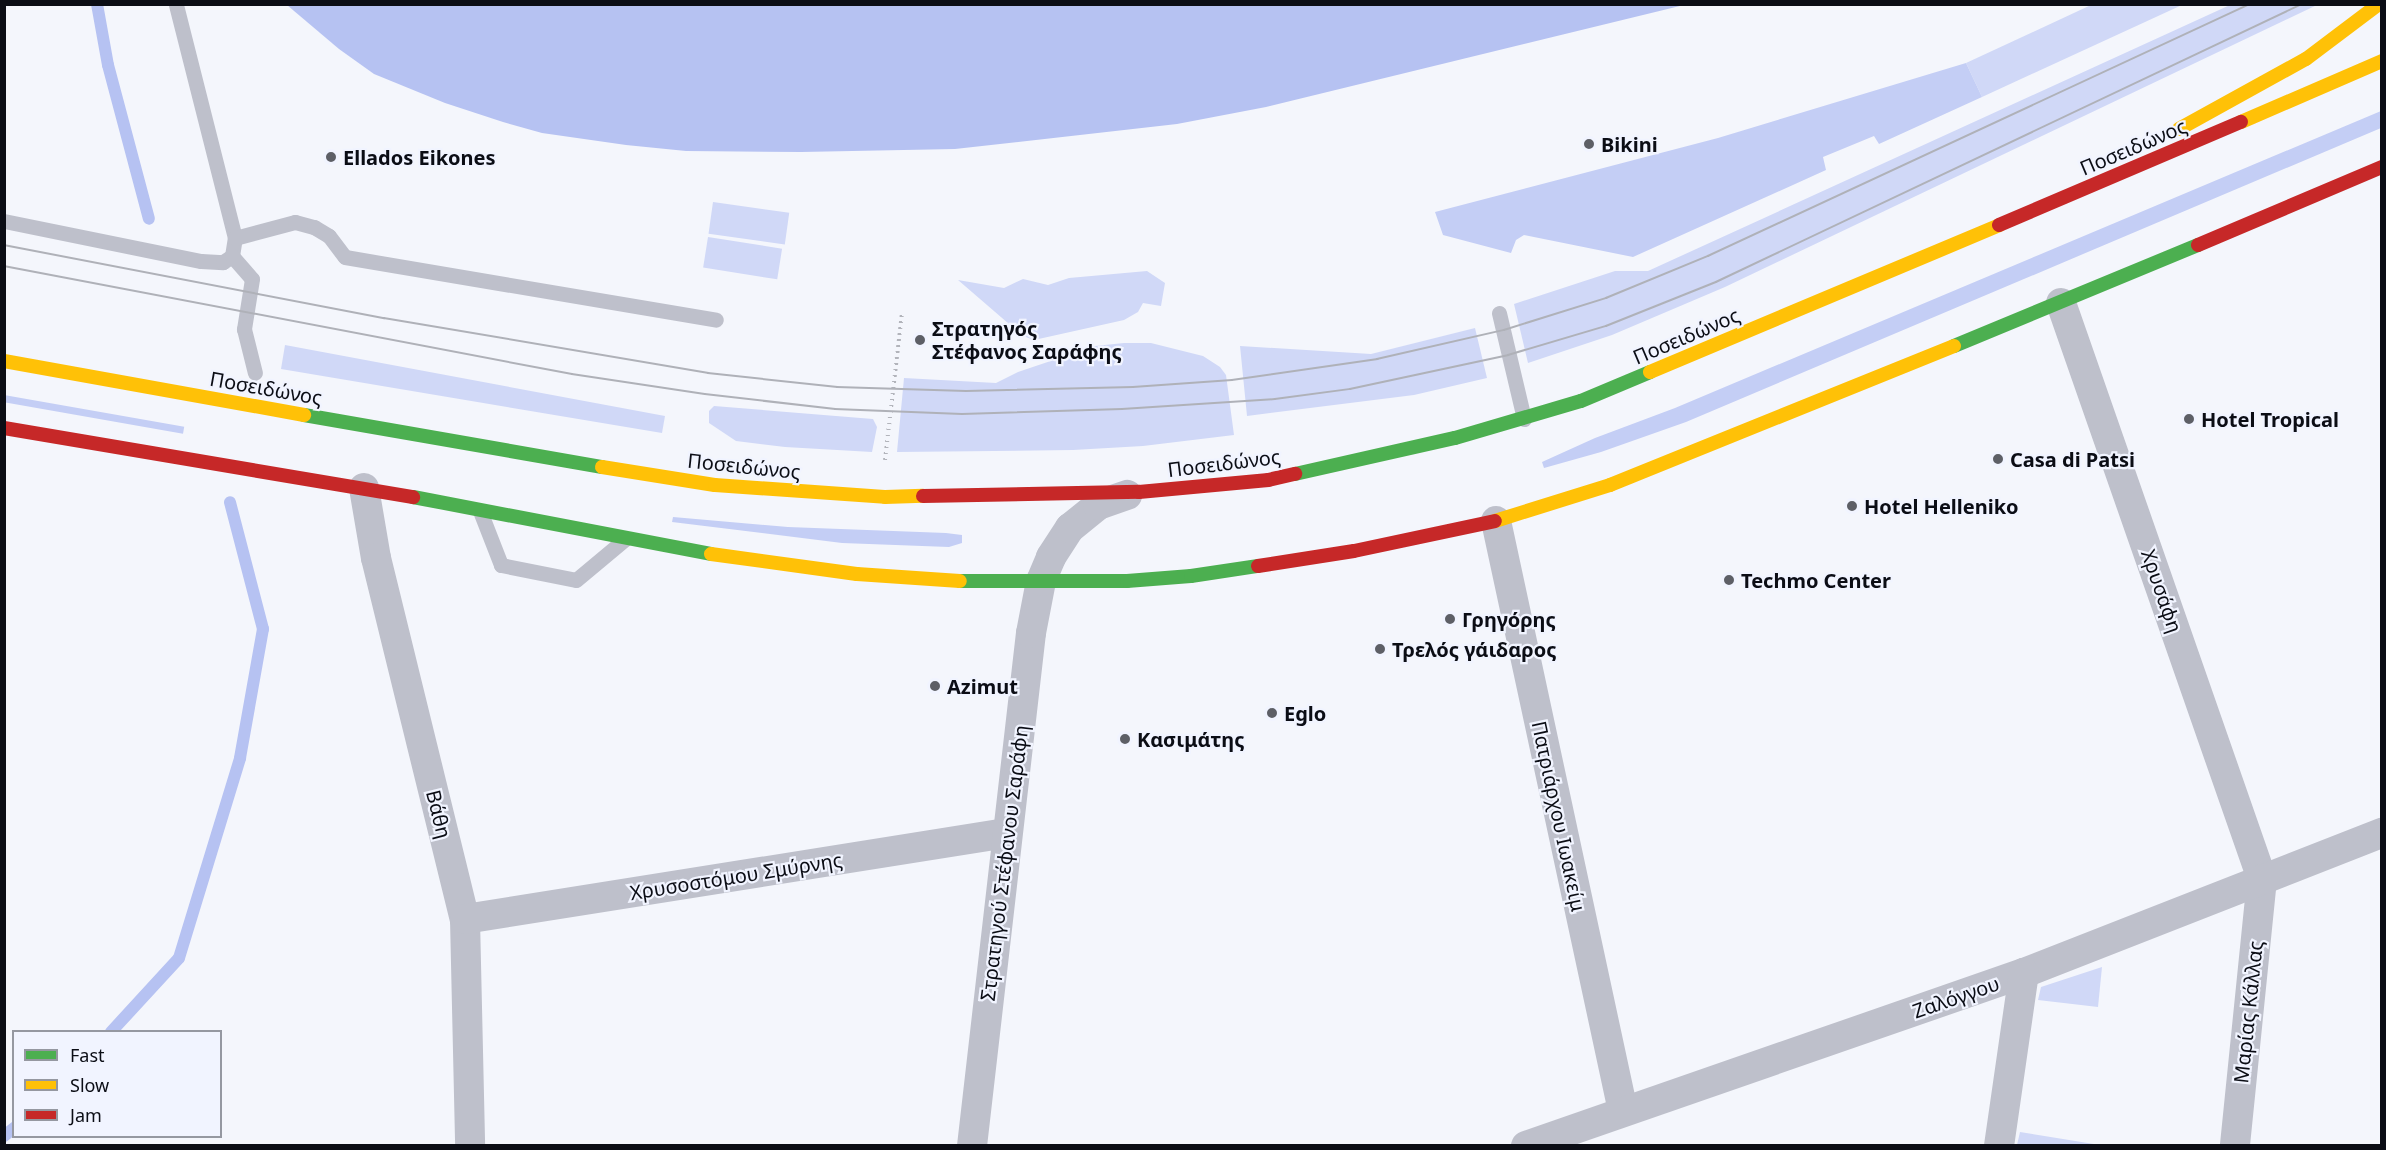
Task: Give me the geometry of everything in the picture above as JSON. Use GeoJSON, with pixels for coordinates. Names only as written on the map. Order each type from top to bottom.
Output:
{"type":"FeatureCollection","features":[{"type":"Feature","properties":{"kind":"highway"},"geometry":{"type":"LineString","coordinates":[[2048,205],[2306,58],[2379,4]]}},
{"type":"Feature","properties":{"kind":"highway","name":"Ποσειδώνος"},"geometry":{"type":"LineString","coordinates":[[4,361],[548,459],[715,485],[885,497],[1139,492],[1268,480],[1455,438],[1581,401],[2048,205],[2382,61]]}},
{"type":"Feature","properties":{"kind":"highway"},"geometry":{"type":"LineString","coordinates":[[4,428],[364,488],[722,556],[857,574],[973,582],[1127,581],[1191,576],[1354,551],[1496,521],[1610,485],[2061,303],[2382,167]]}},
{"type":"Feature","properties":{"kind":"street","name":"Χρυσάφη"},"geometry":{"type":"LineString","coordinates":[[2061,303],[2262,879]]}},
{"type":"Feature","properties":{"kind":"street","name":"Βάθη"},"geometry":{"type":"LineString","coordinates":[[364,488],[376,558],[465,919],[470,1146]]}},
{"type":"Feature","properties":{"kind":"street","name":"Στρατηγού Στέφανου Σαράφη"},"geometry":{"type":"LineString","coordinates":[[972,1146],[1006,833],[1031,633],[1041,581],[1051,557],[1070,528],[1109,499],[1139,492]]}},
{"type":"Feature","properties":{"kind":"street","name":"Πατριάρχου Ιωακείμ"},"geometry":{"type":"LineString","coordinates":[[1496,521],[1623,1111]]}},
{"type":"Feature","properties":{"kind":"street","name":"Χρυσοστόμου Σμύρνης"},"geometry":{"type":"LineString","coordinates":[[465,919],[1006,833]]}},
{"type":"Feature","properties":{"kind":"street","name":"Ζαλόγγου"},"geometry":{"type":"LineString","coordinates":[[1526,1146],[2024,974],[2382,833]]}},
{"type":"Feature","properties":{"kind":"street","name":"Μαρίας Κάλλας"},"geometry":{"type":"LineString","coordinates":[[2235,1146],[2262,879]]}},
{"type":"Feature","properties":{"kind":"street"},"geometry":{"type":"LineString","coordinates":[[1999,1146],[2024,974]]}},
{"type":"Feature","properties":{"kind":"lane"},"geometry":{"type":"LineString","coordinates":[[4,221],[201,261],[222,262],[232,256],[235,238],[176,4]]}},
{"type":"Feature","properties":{"kind":"lane"},"geometry":{"type":"LineString","coordinates":[[235,238],[295,222],[314,227],[329,236],[345,257],[716,320]]}},
{"type":"Feature","properties":{"kind":"lane"},"geometry":{"type":"LineString","coordinates":[[232,256],[252,279],[244,329],[255,373]]}},
{"type":"Feature","properties":{"kind":"lane"},"geometry":{"type":"LineString","coordinates":[[1499,313],[1524,418]]}},
{"type":"Feature","properties":{"kind":"lane"},"geometry":{"type":"LineString","coordinates":[[480,511],[501,565],[576,580],[625,538]]}},
{"type":"Feature","properties":{"kind":"path"},"geometry":{"type":"LineString","coordinates":[[885,460],[902,312]]}},
{"type":"Feature","properties":{"kind":"shaded area"},"geometry":{"type":"Polygon","coordinates":[[[287,5],[1684,5],[1266,107],[1177,124],[955,149],[801,152],[686,151],[626,145],[542,133],[503,122],[445,103],[374,74],[339,49],[287,5]]]}},
{"type":"Feature","properties":{"kind":"shaded area"},"geometry":{"type":"Polygon","coordinates":[[[2091,5],[2182,5],[1982,97],[1966,63],[2091,5]]]}},
{"type":"Feature","properties":{"kind":"shaded area"},"geometry":{"type":"Polygon","coordinates":[[[2230,5],[2317,5],[1725,287],[1612,335],[1528,363],[1514,304],[1615,271],[1648,271],[2230,5]]]}},
{"type":"Feature","properties":{"kind":"shaded area"},"geometry":{"type":"Polygon","coordinates":[[[1966,63],[1982,97],[1879,144],[1874,136],[1823,157],[1826,170],[1633,257],[1524,235],[1516,240],[1511,253],[1443,235],[1435,212],[1718,138],[1966,63]]]}},
{"type":"Feature","properties":{"kind":"shaded area"},"geometry":{"type":"Polygon","coordinates":[[[2381,111],[2381,128],[1686,422],[1601,452],[1544,468],[1542,462],[1595,438],[1675,408],[2381,111]]]}},
{"type":"Feature","properties":{"kind":"shaded area"},"geometry":{"type":"Polygon","coordinates":[[[713,202],[789,213],[785,244],[709,234],[713,202]]]}},
{"type":"Feature","properties":{"kind":"shaded area"},"geometry":{"type":"Polygon","coordinates":[[[708,237],[782,249],[777,279],[703,268],[708,237]]]}},
{"type":"Feature","properties":{"kind":"shaded area"},"geometry":{"type":"Polygon","coordinates":[[[1147,271],[1165,283],[1161,306],[1143,303],[1138,312],[1124,320],[1034,340],[1023,336],[958,280],[1004,288],[1023,279],[1048,285],[1069,278],[1147,271]]]}},
{"type":"Feature","properties":{"kind":"shaded area"},"geometry":{"type":"Polygon","coordinates":[[[1475,328],[1487,378],[1414,395],[1247,416],[1240,346],[1371,354],[1475,328]]]}},
{"type":"Feature","properties":{"kind":"shaded area"},"geometry":{"type":"Polygon","coordinates":[[[1151,343],[1203,356],[1220,367],[1226,375],[1234,435],[1143,446],[1073,450],[897,452],[904,378],[996,383],[1018,372],[1095,346],[1151,343]]]}},
{"type":"Feature","properties":{"kind":"shaded area"},"geometry":{"type":"Polygon","coordinates":[[[285,345],[665,416],[662,433],[281,369],[285,345]]]}},
{"type":"Feature","properties":{"kind":"shaded area"},"geometry":{"type":"Polygon","coordinates":[[[4,395],[184,427],[183,434],[4,402],[4,395]]]}},
{"type":"Feature","properties":{"kind":"shaded area"},"geometry":{"type":"Polygon","coordinates":[[[714,406],[873,419],[877,427],[872,452],[785,447],[736,441],[709,423],[709,411],[714,406]]]}},
{"type":"Feature","properties":{"kind":"shaded area"},"geometry":{"type":"Polygon","coordinates":[[[673,517],[788,527],[946,533],[962,535],[962,543],[949,547],[842,543],[672,522],[673,517]]]}},
{"type":"Feature","properties":{"kind":"shaded area"},"geometry":{"type":"Polygon","coordinates":[[[2102,967],[2098,1007],[2038,1000],[2041,987],[2102,967]]]}},
{"type":"Feature","properties":{"kind":"shaded area"},"geometry":{"type":"Polygon","coordinates":[[[2020,1132],[2100,1145],[2017,1145],[2020,1132]]]}},
{"type":"Feature","properties":{"kind":"waterway"},"geometry":{"type":"LineString","coordinates":[[97,4],[108,65],[149,219]]}},
{"type":"Feature","properties":{"kind":"waterway"},"geometry":{"type":"LineString","coordinates":[[113,1030],[179,958],[240,758],[263,629],[230,502]]}},
{"type":"Feature","properties":{"kind":"waterway"},"geometry":{"type":"LineString","coordinates":[[4,1136],[12,1130]]}},
{"type":"Feature","properties":{"kind":"tram line"},"geometry":{"type":"LineString","coordinates":[[4,245],[384,318],[708,373],[837,387],[966,391],[1133,387],[1232,380],[1377,359],[1504,330],[1606,298],[1708,256],[2250,4]]}},
{"type":"Feature","properties":{"kind":"tram line"},"geometry":{"type":"LineString","coordinates":[[4,266],[572,374],[705,394],[835,409],[962,414],[1122,409],[1275,399],[1350,389],[1508,355],[1606,326],[1716,282],[2302,4]]}},
{"type":"Feature","properties":{"kind":"traffic: fast"},"geometry":{"type":"LineString","coordinates":[[1954,346],[2198,245]]}},
{"type":"Feature","properties":{"kind":"traffic: fast"},"geometry":{"type":"LineString","coordinates":[[1295,474],[1455,438],[1581,401],[1650,372]]}},
{"type":"Feature","properties":{"kind":"traffic: fast"},"geometry":{"type":"LineString","coordinates":[[304,415],[602,467]]}},
{"type":"Feature","properties":{"kind":"traffic: fast"},"geometry":{"type":"LineString","coordinates":[[413,497],[711,554]]}},
{"type":"Feature","properties":{"kind":"traffic: fast"},"geometry":{"type":"LineString","coordinates":[[960,581],[1127,581],[1191,576],[1258,566]]}},
{"type":"Feature","properties":{"kind":"traffic: slow"},"geometry":{"type":"LineString","coordinates":[[2179,129],[2306,59],[2379,4]]}},
{"type":"Feature","properties":{"kind":"traffic: slow"},"geometry":{"type":"LineString","coordinates":[[2241,122],[2382,61]]}},
{"type":"Feature","properties":{"kind":"traffic: slow"},"geometry":{"type":"LineString","coordinates":[[1650,372],[1999,225]]}},
{"type":"Feature","properties":{"kind":"traffic: slow"},"geometry":{"type":"LineString","coordinates":[[1495,521],[1610,485],[1954,346]]}},
{"type":"Feature","properties":{"kind":"traffic: slow"},"geometry":{"type":"LineString","coordinates":[[4,361],[304,415]]}},
{"type":"Feature","properties":{"kind":"traffic: slow"},"geometry":{"type":"LineString","coordinates":[[602,467],[715,485],[885,497],[923,496]]}},
{"type":"Feature","properties":{"kind":"traffic: slow"},"geometry":{"type":"LineString","coordinates":[[711,554],[857,574],[960,581]]}},
{"type":"Feature","properties":{"kind":"traffic: jam"},"geometry":{"type":"LineString","coordinates":[[1999,225],[2241,122]]}},
{"type":"Feature","properties":{"kind":"traffic: jam"},"geometry":{"type":"LineString","coordinates":[[2198,245],[2382,167]]}},
{"type":"Feature","properties":{"kind":"traffic: jam"},"geometry":{"type":"LineString","coordinates":[[4,428],[413,497]]}},
{"type":"Feature","properties":{"kind":"traffic: jam"},"geometry":{"type":"LineString","coordinates":[[923,496],[1139,492],[1268,480],[1295,474]]}},
{"type":"Feature","properties":{"kind":"traffic: jam"},"geometry":{"type":"LineString","coordinates":[[1258,566],[1354,551],[1495,521]]}},
{"type":"Feature","properties":{"kind":"place","name":"Bikini"},"geometry":{"type":"Point","coordinates":[1589,144]}},
{"type":"Feature","properties":{"kind":"place","name":"Ellados Eikones"},"geometry":{"type":"Point","coordinates":[331,157]}},
{"type":"Feature","properties":{"kind":"place","name":"Στρατηγός Στέφανος Σαράφης"},"geometry":{"type":"Point","coordinates":[920,340]}},
{"type":"Feature","properties":{"kind":"place","name":"Hotel Tropical"},"geometry":{"type":"Point","coordinates":[2189,419]}},
{"type":"Feature","properties":{"kind":"place","name":"Casa di Patsi"},"geometry":{"type":"Point","coordinates":[1998,459]}},
{"type":"Feature","properties":{"kind":"place","name":"Hotel Helleniko"},"geometry":{"type":"Point","coordinates":[1852,506]}},
{"type":"Feature","properties":{"kind":"place","name":"Techmo Center"},"geometry":{"type":"Point","coordinates":[1729,580]}},
{"type":"Feature","properties":{"kind":"place","name":"Γρηγόρης"},"geometry":{"type":"Point","coordinates":[1450,619]}},
{"type":"Feature","properties":{"kind":"place","name":"Τρελός γάιδαρος"},"geometry":{"type":"Point","coordinates":[1380,649]}},
{"type":"Feature","properties":{"kind":"place","name":"Azimut"},"geometry":{"type":"Point","coordinates":[935,686]}},
{"type":"Feature","properties":{"kind":"place","name":"Eglo"},"geometry":{"type":"Point","coordinates":[1272,713]}},
{"type":"Feature","properties":{"kind":"place","name":"Κασιμάτης"},"geometry":{"type":"Point","coordinates":[1125,739]}}]}
